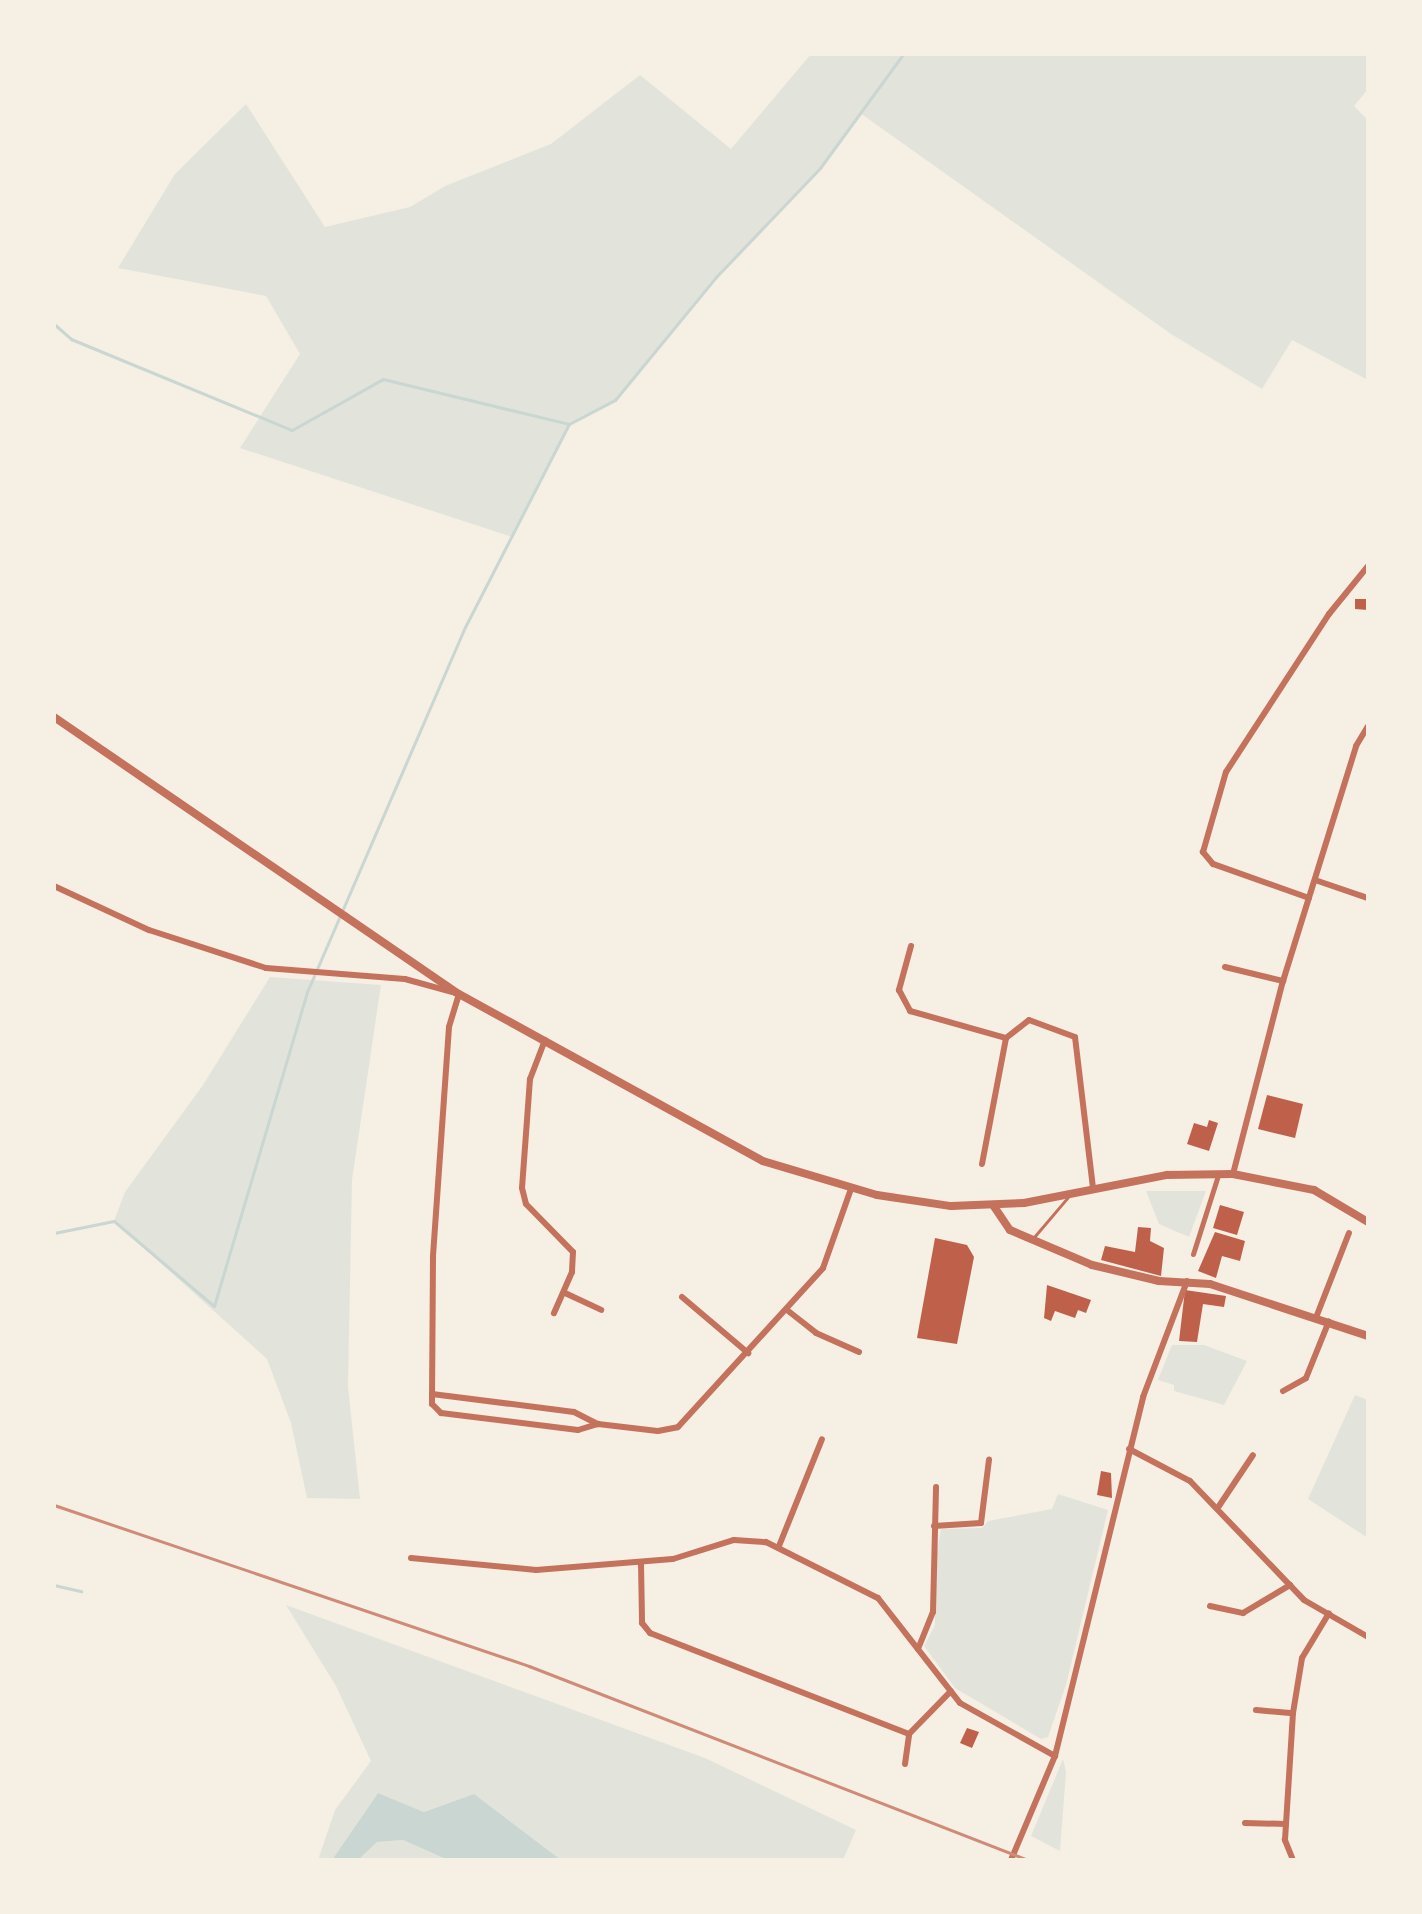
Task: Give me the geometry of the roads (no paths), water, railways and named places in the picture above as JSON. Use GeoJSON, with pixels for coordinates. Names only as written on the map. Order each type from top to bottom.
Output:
{"type":"FeatureCollection","features":[{"type":"Feature","properties":{"kind":"street"},"geometry":{"type":"LineString","coordinates":[[1309,898],[1224,869],[1203,852],[1226,772],[1329,614],[1368,566]]}},
{"type":"Feature","properties":{"kind":"street"},"geometry":{"type":"LineString","coordinates":[[54,717],[459,994],[737,1149],[851,1189],[931,1204],[993,1205],[1167,1175],[1233,1174],[1314,1190],[1368,1222]]}},
{"type":"Feature","properties":{"kind":"street"},"geometry":{"type":"LineString","coordinates":[[1233,1174],[1283,981],[1356,746],[1368,726]]}},
{"type":"Feature","properties":{"kind":"street"},"geometry":{"type":"LineString","coordinates":[[1315,880],[1368,898]]}},
{"type":"Feature","properties":{"kind":"street"},"geometry":{"type":"LineString","coordinates":[[54,886],[149,930],[266,968],[405,979],[459,994]]}},
{"type":"Feature","properties":{"kind":"street"},"geometry":{"type":"LineString","coordinates":[[911,946],[900,982],[903,1004],[919,1014],[1006,1038]]}},
{"type":"Feature","properties":{"kind":"street"},"geometry":{"type":"LineString","coordinates":[[1225,967],[1283,981]]}},
{"type":"Feature","properties":{"kind":"street"},"geometry":{"type":"LineString","coordinates":[[459,994],[445,1067],[433,1257],[432,1394],[433,1408],[441,1413],[571,1429],[598,1424],[658,1431],[678,1427],[787,1310],[828,1259],[851,1189]]}},
{"type":"Feature","properties":{"kind":"street"},"geometry":{"type":"LineString","coordinates":[[982,1164],[1006,1038],[1029,1020],[1075,1037],[1093,1188]]}},
{"type":"Feature","properties":{"kind":"street"},"geometry":{"type":"LineString","coordinates":[[545,1040],[530,1079],[522,1188],[526,1204],[573,1252],[565,1293],[554,1313]]}},
{"type":"Feature","properties":{"kind":"street"},"geometry":{"type":"LineString","coordinates":[[1193,1254],[1218,1174]]}},
{"type":"Feature","properties":{"kind":"street"},"geometry":{"type":"LineString","coordinates":[[993,1205],[1010,1230],[1092,1265],[1159,1281],[1187,1281],[1317,1315],[1368,1336]]}},
{"type":"Feature","properties":{"kind":"street"},"geometry":{"type":"LineString","coordinates":[[1317,1315],[1349,1233]]}},
{"type":"Feature","properties":{"kind":"street"},"geometry":{"type":"LineString","coordinates":[[1011,1860],[1055,1756],[1143,1397],[1187,1281]]}},
{"type":"Feature","properties":{"kind":"street"},"geometry":{"type":"LineString","coordinates":[[565,1293],[601,1310]]}},
{"type":"Feature","properties":{"kind":"street"},"geometry":{"type":"LineString","coordinates":[[682,1297],[748,1353]]}},
{"type":"Feature","properties":{"kind":"street"},"geometry":{"type":"LineString","coordinates":[[787,1310],[816,1333],[859,1352]]}},
{"type":"Feature","properties":{"kind":"street"},"geometry":{"type":"LineString","coordinates":[[1283,1391],[1306,1378],[1329,1321]]}},
{"type":"Feature","properties":{"kind":"street"},"geometry":{"type":"LineString","coordinates":[[432,1394],[574,1412],[598,1424]]}},
{"type":"Feature","properties":{"kind":"street"},"geometry":{"type":"LineString","coordinates":[[779,1546],[822,1439]]}},
{"type":"Feature","properties":{"kind":"street"},"geometry":{"type":"LineString","coordinates":[[1129,1449],[1158,1460],[1219,1506],[1290,1585],[1368,1637]]}},
{"type":"Feature","properties":{"kind":"street"},"geometry":{"type":"LineString","coordinates":[[1219,1506],[1253,1455]]}},
{"type":"Feature","properties":{"kind":"street"},"geometry":{"type":"LineString","coordinates":[[934,1526],[981,1523],[989,1460]]}},
{"type":"Feature","properties":{"kind":"street"},"geometry":{"type":"LineString","coordinates":[[918,1649],[933,1612],[936,1487]]}},
{"type":"Feature","properties":{"kind":"street"},"geometry":{"type":"LineString","coordinates":[[411,1558],[536,1570],[641,1563],[734,1540],[779,1546],[878,1598],[951,1691],[980,1717],[1055,1756]]}},
{"type":"Feature","properties":{"kind":"street"},"geometry":{"type":"LineString","coordinates":[[641,1563],[642,1623],[650,1633],[909,1734]]}},
{"type":"Feature","properties":{"kind":"street"},"geometry":{"type":"LineString","coordinates":[[1210,1606],[1243,1613],[1290,1585]]}},
{"type":"Feature","properties":{"kind":"street"},"geometry":{"type":"LineString","coordinates":[[1293,1860],[1286,1848],[1286,1824],[1293,1713],[1302,1658],[1329,1613]]}},
{"type":"Feature","properties":{"kind":"street"},"geometry":{"type":"LineString","coordinates":[[905,1764],[909,1734],[951,1691]]}},
{"type":"Feature","properties":{"kind":"street"},"geometry":{"type":"LineString","coordinates":[[1256,1710],[1293,1713]]}},
{"type":"Feature","properties":{"kind":"street"},"geometry":{"type":"LineString","coordinates":[[1245,1823],[1286,1824]]}},
{"type":"Feature","properties":{"kind":"lane"},"geometry":{"type":"LineString","coordinates":[[1032,1239],[1070,1194]]}},
{"type":"Feature","properties":{"kind":"waterway"},"geometry":{"type":"LineString","coordinates":[[54,1233],[114,1221],[214,1306],[307,992],[464,629],[569,424],[615,400],[716,277],[820,168],[903,54]]}},
{"type":"Feature","properties":{"kind":"waterway"},"geometry":{"type":"LineString","coordinates":[[54,324],[71,339],[292,430],[383,379],[569,424]]}},
{"type":"Feature","properties":{"kind":"waterway"},"geometry":{"type":"LineString","coordinates":[[54,1585],[81,1591]]}},
{"type":"Feature","properties":{"kind":"railway"},"geometry":{"type":"LineString","coordinates":[[54,1505],[529,1666],[1028,1860]]}}]}
